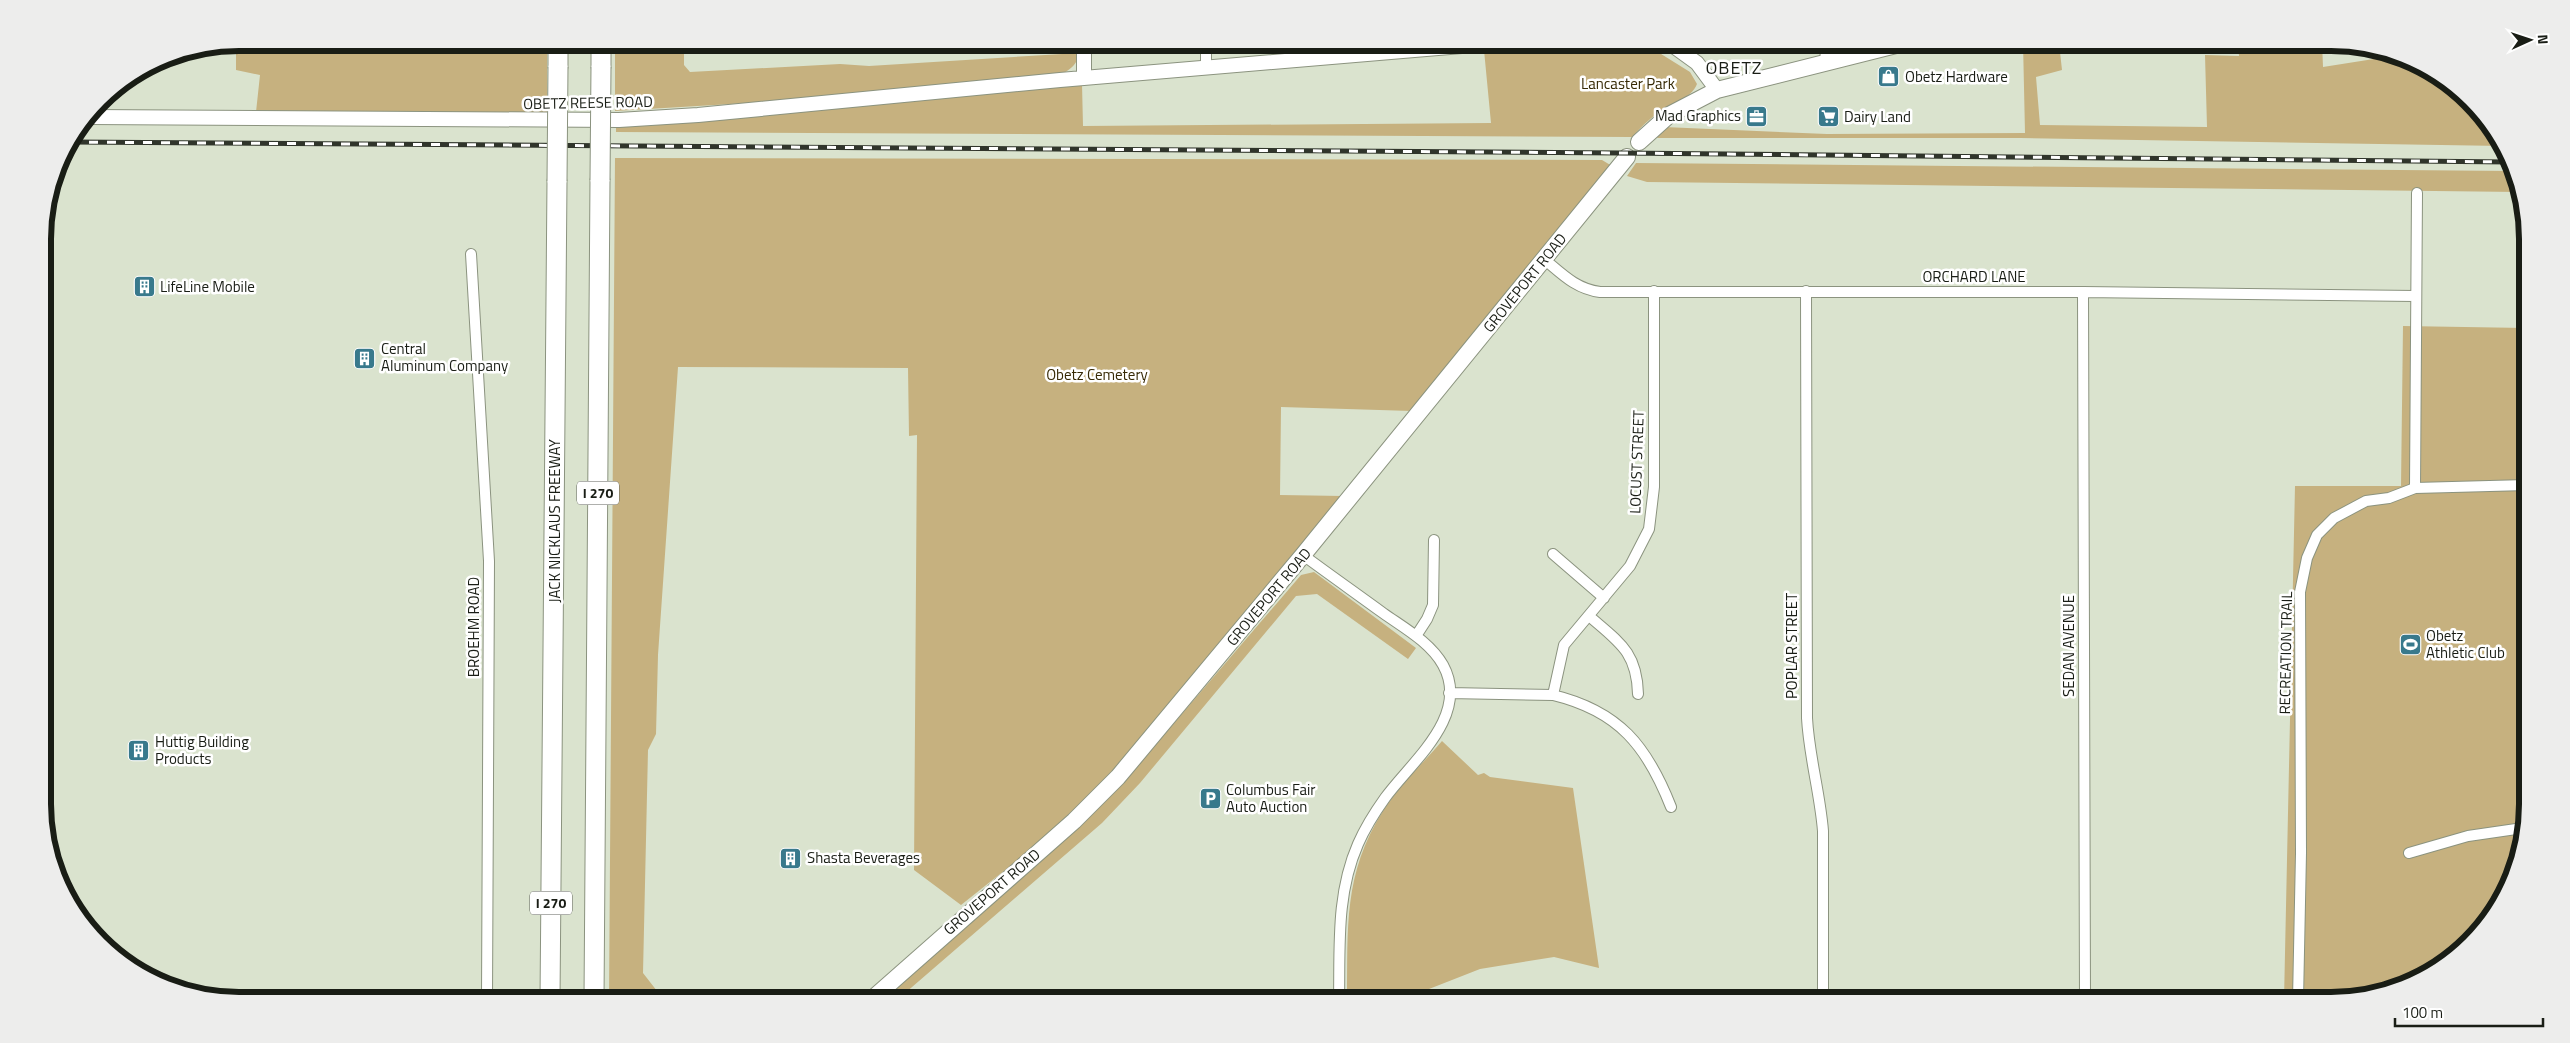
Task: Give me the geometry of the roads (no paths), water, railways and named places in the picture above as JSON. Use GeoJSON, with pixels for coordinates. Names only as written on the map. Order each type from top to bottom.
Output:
{"type":"FeatureCollection","features":[{"type":"Feature","properties":{"kind":"highway","name":"JACK NICKLAUS FREEWAY"},"geometry":{"type":"LineString","coordinates":[[550,992],[558,51]]}},
{"type":"Feature","properties":{"kind":"highway","name":"I 270"},"geometry":{"type":"LineString","coordinates":[[594,992],[601,51]]}},
{"type":"Feature","properties":{"kind":"main road"},"geometry":{"type":"LineString","coordinates":[[1639,142],[1669,115],[1717,90],[1873,51]]}},
{"type":"Feature","properties":{"kind":"main road","name":"GROVEPORT ROAD"},"geometry":{"type":"LineString","coordinates":[[880,992],[1092,804],[1174,712],[1303,556],[1627,157]]}},
{"type":"Feature","properties":{"kind":"street"},"geometry":{"type":"LineString","coordinates":[[1084,51],[1084,78]]}},
{"type":"Feature","properties":{"kind":"street"},"geometry":{"type":"LineString","coordinates":[[1206,51],[1206,69]]}},
{"type":"Feature","properties":{"kind":"street"},"geometry":{"type":"LineString","coordinates":[[1322,51],[1322,58]]}},
{"type":"Feature","properties":{"kind":"street","name":"OBETZ REESE ROAD"},"geometry":{"type":"LineString","coordinates":[[96,117],[620,120],[698,116],[1084,78],[1206,69],[1386,51]]}},
{"type":"Feature","properties":{"kind":"street"},"geometry":{"type":"LineString","coordinates":[[1680,51],[1697,63],[1717,90]]}},
{"type":"Feature","properties":{"kind":"street"},"geometry":{"type":"LineString","coordinates":[[1825,51],[1826,63]]}},
{"type":"Feature","properties":{"kind":"street"},"geometry":{"type":"LineString","coordinates":[[2415,488],[2417,194]]}},
{"type":"Feature","properties":{"kind":"street","name":"BROEHM ROAD"},"geometry":{"type":"LineString","coordinates":[[471,254],[489,561],[487,992]]}},
{"type":"Feature","properties":{"kind":"street","name":"ORCHARD LANE"},"geometry":{"type":"LineString","coordinates":[[1544,259],[1575,285],[1587,290],[2083,292],[2415,296]]}},
{"type":"Feature","properties":{"kind":"street","name":"LOCUST STREET"},"geometry":{"type":"LineString","coordinates":[[1553,695],[1564,645],[1630,566],[1641,548],[1648,529],[1652,508],[1654,291]]}},
{"type":"Feature","properties":{"kind":"street","name":"POPLAR STREET"},"geometry":{"type":"LineString","coordinates":[[1806,291],[1807,718],[1808,737],[1821,805],[1823,831],[1823,992]]}},
{"type":"Feature","properties":{"kind":"street","name":"SEDAN AVENUE"},"geometry":{"type":"LineString","coordinates":[[2083,292],[2085,992]]}},
{"type":"Feature","properties":{"kind":"street","name":"RECREATION TRAIL"},"geometry":{"type":"LineString","coordinates":[[2298,992],[2301,853],[2300,592],[2307,558],[2317,535],[2334,518],[2366,501],[2389,498],[2415,488],[2519,485]]}},
{"type":"Feature","properties":{"kind":"street"},"geometry":{"type":"LineString","coordinates":[[1416,636],[1427,620],[1433,605],[1434,540]]}},
{"type":"Feature","properties":{"kind":"street"},"geometry":{"type":"LineString","coordinates":[[1553,554],[1604,598]]}},
{"type":"Feature","properties":{"kind":"street"},"geometry":{"type":"LineString","coordinates":[[1303,556],[1416,636],[1434,653],[1443,665],[1449,693],[1449,705],[1441,726],[1384,798],[1358,842],[1341,902],[1339,992]]}},
{"type":"Feature","properties":{"kind":"street"},"geometry":{"type":"LineString","coordinates":[[1590,616],[1619,642],[1628,653],[1635,665],[1638,694]]}},
{"type":"Feature","properties":{"kind":"street"},"geometry":{"type":"LineString","coordinates":[[1449,693],[1553,695],[1568,699],[1598,712],[1625,731],[1649,759],[1671,807]]}},
{"type":"Feature","properties":{"kind":"street"},"geometry":{"type":"LineString","coordinates":[[2409,853],[2468,836],[2517,829]]}},
{"type":"Feature","properties":{"kind":"railway"},"geometry":{"type":"LineString","coordinates":[[78,142],[1621,153],[2502,162]]}},
{"type":"Feature","properties":{"kind":"place","name":"Obetz Hardware"},"geometry":{"type":"Point","coordinates":[1889,77]}},
{"type":"Feature","properties":{"kind":"place","name":"Mad Graphics"},"geometry":{"type":"Point","coordinates":[1757,116]}},
{"type":"Feature","properties":{"kind":"place","name":"Dairy Land"},"geometry":{"type":"Point","coordinates":[1828,117]}},
{"type":"Feature","properties":{"kind":"place","name":"LifeLine Mobile"},"geometry":{"type":"Point","coordinates":[144,287]}},
{"type":"Feature","properties":{"kind":"place","name":"Central Aluminum Company"},"geometry":{"type":"Point","coordinates":[365,358]}},
{"type":"Feature","properties":{"kind":"place","name":"Obetz Athletic Club"},"geometry":{"type":"Point","coordinates":[2410,645]}},
{"type":"Feature","properties":{"kind":"place","name":"Huttig Building Products"},"geometry":{"type":"Point","coordinates":[139,751]}},
{"type":"Feature","properties":{"kind":"place","name":"Columbus Fair Auto Auction"},"geometry":{"type":"Point","coordinates":[1210,799]}},
{"type":"Feature","properties":{"kind":"place","name":"Shasta Beverages"},"geometry":{"type":"Point","coordinates":[791,858]}},
{"type":"Feature","properties":{"kind":"district","name":"OBETZ"},"geometry":{"type":"Point","coordinates":[1734,68]}},
{"type":"Feature","properties":{"kind":"park label","name":"Lancaster Park"},"geometry":{"type":"Point","coordinates":[1628,84]}},
{"type":"Feature","properties":{"kind":"park label","name":"Obetz Cemetery"},"geometry":{"type":"Point","coordinates":[1097,375]}}]}
